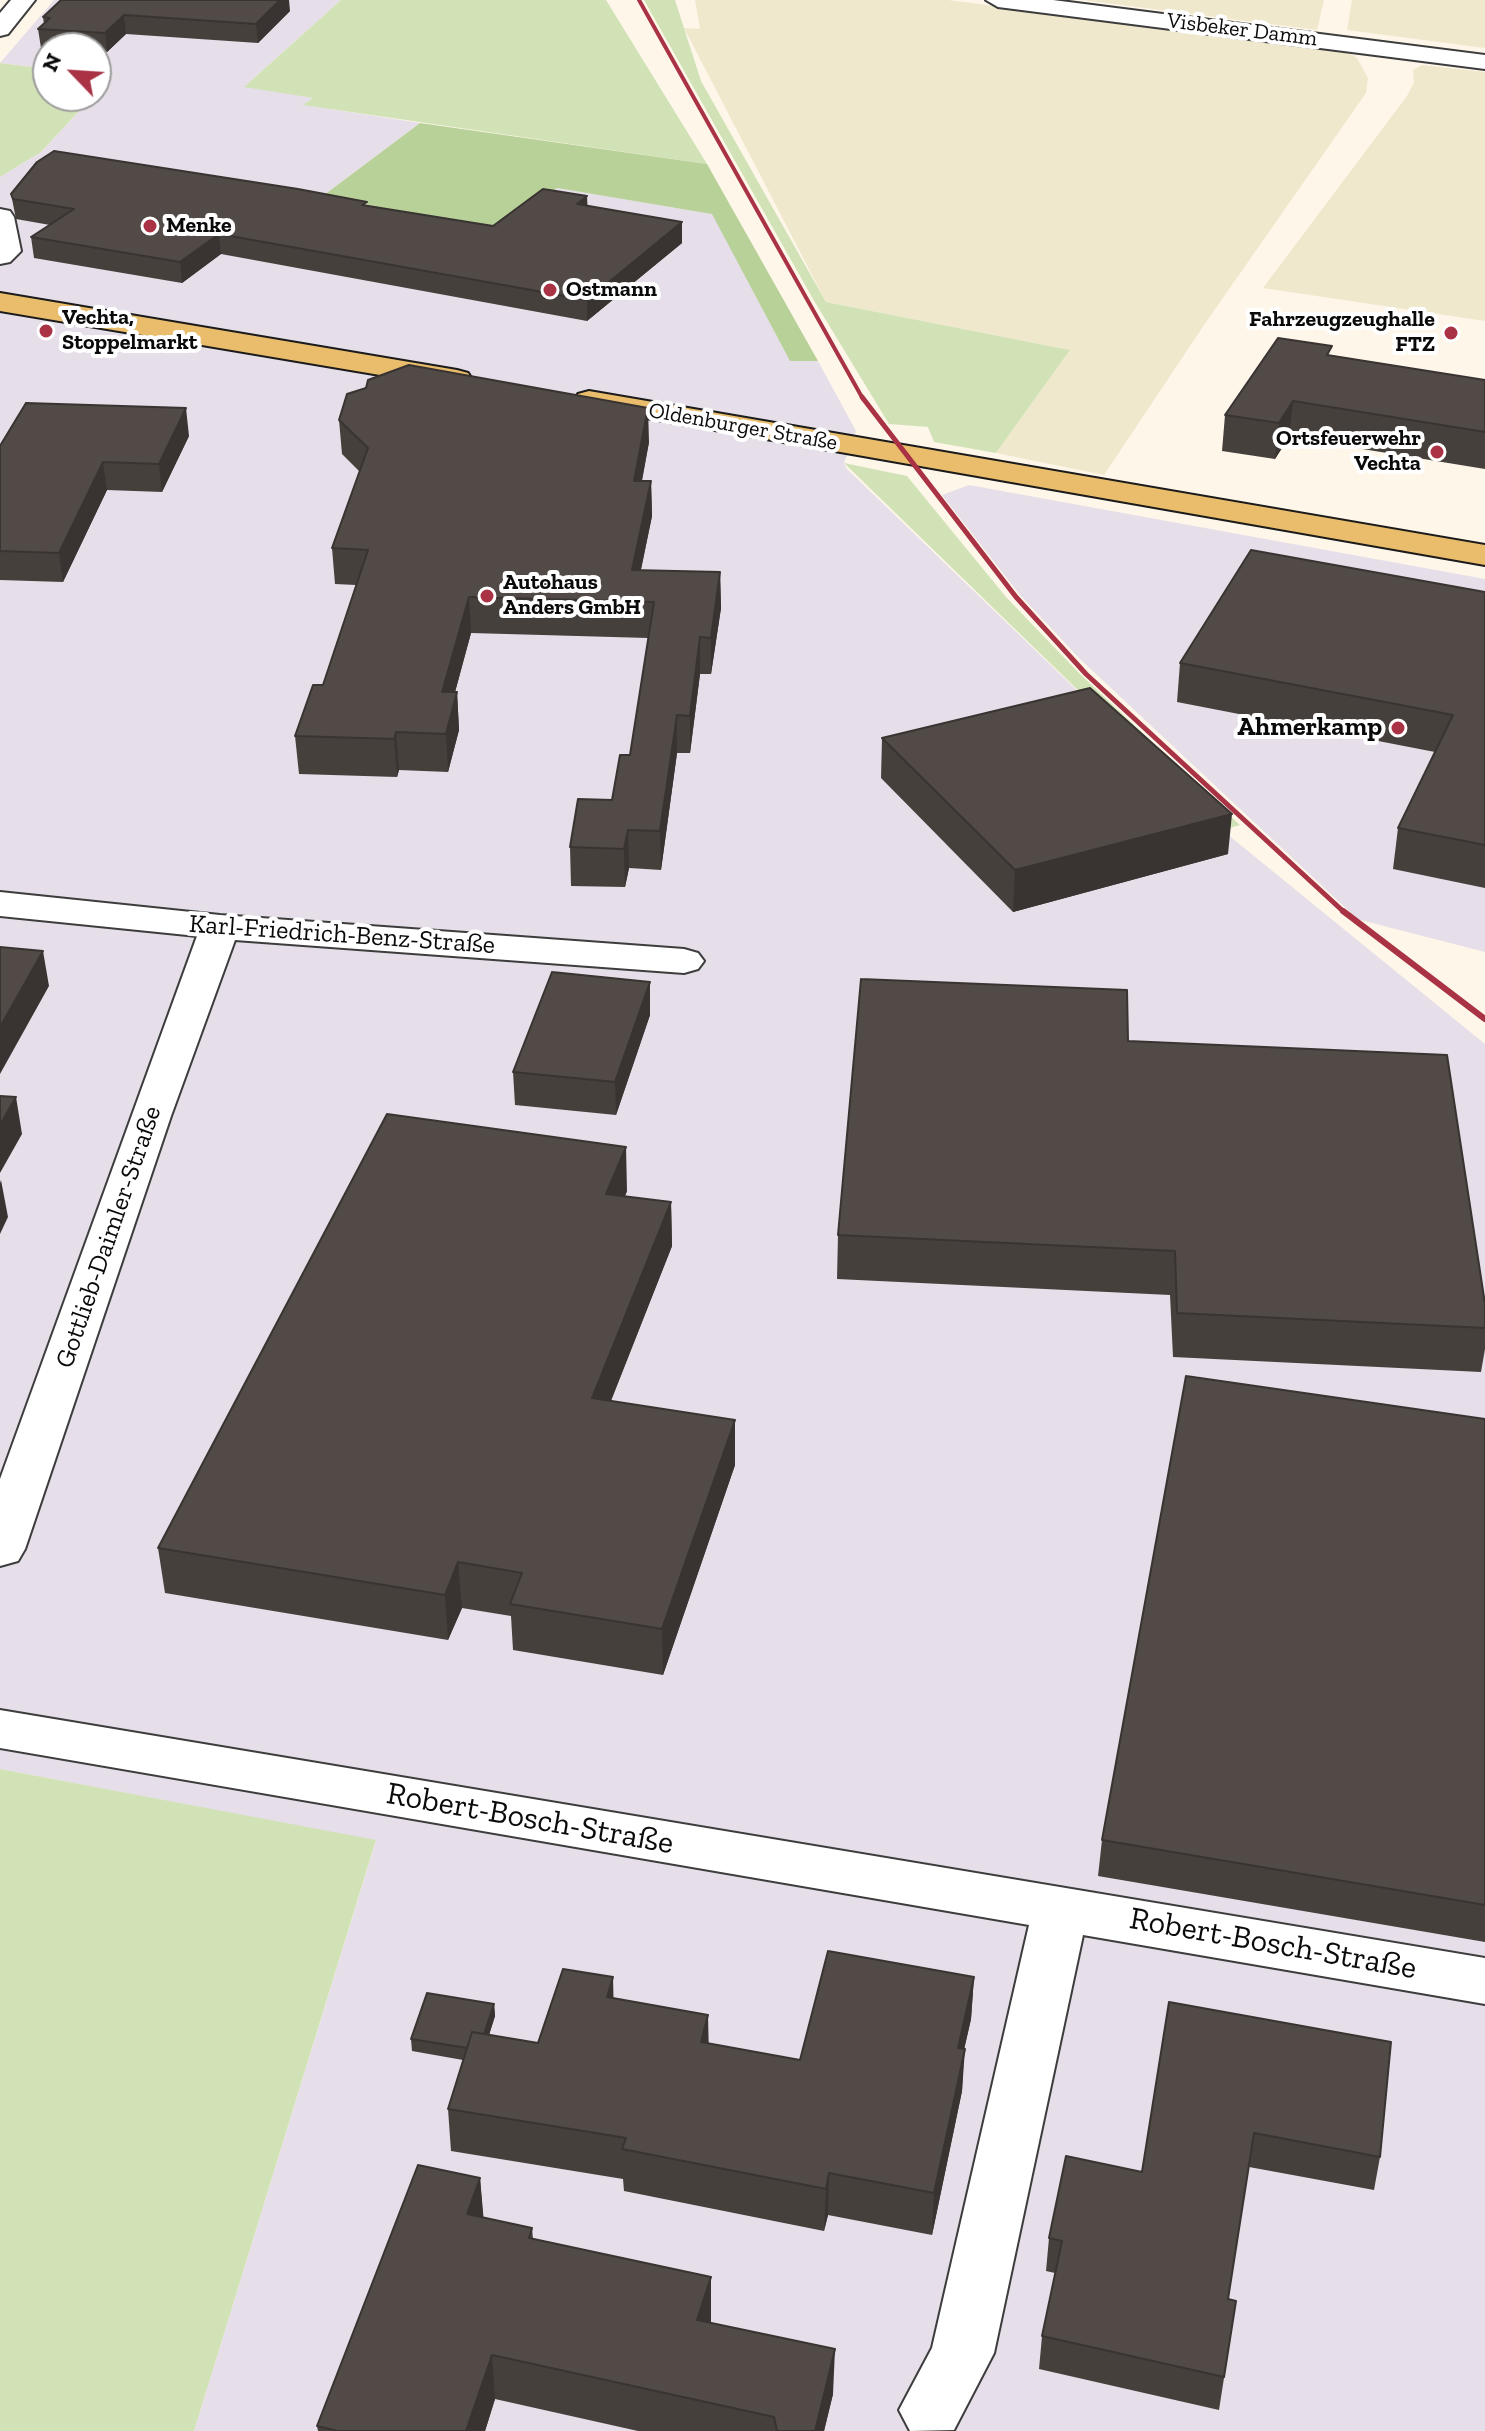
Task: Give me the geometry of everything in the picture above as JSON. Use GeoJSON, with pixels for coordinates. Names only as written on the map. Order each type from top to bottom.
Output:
{"type":"FeatureCollection","features":[{"type":"Feature","properties":{"kind":"main road"},"geometry":{"type":"LineString","coordinates":[[0,302],[487,384]]}},
{"type":"Feature","properties":{"kind":"main road","name":"Oldenburger Straße"},"geometry":{"type":"LineString","coordinates":[[559,395],[1485,555]]}},
{"type":"Feature","properties":{"kind":"street"},"geometry":{"type":"LineString","coordinates":[[0,29],[23,0]]}},
{"type":"Feature","properties":{"kind":"street","name":"Visbeker Damm"},"geometry":{"type":"LineString","coordinates":[[998,0],[1485,62]]}},
{"type":"Feature","properties":{"kind":"street"},"geometry":{"type":"LineString","coordinates":[[0,217],[7,251],[0,256]]}},
{"type":"Feature","properties":{"kind":"street","name":"Karl-Friedrich-Benz-Straße"},"geometry":{"type":"LineString","coordinates":[[0,904],[220,927],[684,961]]}},
{"type":"Feature","properties":{"kind":"street","name":"Gottlieb-Daimler-Straße"},"geometry":{"type":"LineString","coordinates":[[0,1549],[150,1116],[220,927]]}},
{"type":"Feature","properties":{"kind":"street","name":"Robert-Bosch-Straße"},"geometry":{"type":"LineString","coordinates":[[0,1729],[1485,1981]]}},
{"type":"Feature","properties":{"kind":"street"},"geometry":{"type":"LineString","coordinates":[[931,2410],[962,2353],[1061,1908]]}},
{"type":"Feature","properties":{"kind":"shaded area"},"geometry":{"type":"Polygon","coordinates":[[[54,0],[341,0],[245,86],[314,98],[305,105],[420,123],[309,206],[487,240],[557,188],[713,214],[790,361],[818,361],[856,431],[844,463],[847,469],[1222,830],[1485,1044],[1485,2431],[194,2431],[376,1841],[0,1769],[0,177],[41,152],[78,112],[112,112],[112,32],[32,32],[32,67],[0,63],[54,0]]]}},
{"type":"Feature","properties":{"kind":"shaded area"},"geometry":{"type":"Polygon","coordinates":[[[695,0],[948,0],[1346,51],[1357,58],[1368,78],[1366,93],[1104,475],[996,453],[1070,350],[826,302],[684,28],[700,29],[695,0]]]}},
{"type":"Feature","properties":{"kind":"shaded area"},"geometry":{"type":"Polygon","coordinates":[[[1082,0],[1324,0],[1317,30],[1082,0]]]}},
{"type":"Feature","properties":{"kind":"shaded area"},"geometry":{"type":"Polygon","coordinates":[[[1352,0],[1485,0],[1485,48],[1347,30],[1352,0]]]}},
{"type":"Feature","properties":{"kind":"shaded area"},"geometry":{"type":"Polygon","coordinates":[[[1422,65],[1485,72],[1485,321],[1263,288],[1407,96],[1414,82],[1413,70],[1422,65]]]}},
{"type":"Feature","properties":{"kind":"shaded area"},"geometry":{"type":"Polygon","coordinates":[[[969,485],[1485,579],[1485,952],[1349,917],[1350,912],[1081,660],[1020,595],[942,495],[969,485]]]}},
{"type":"Feature","properties":{"kind":"green space"},"geometry":{"type":"Polygon","coordinates":[[[341,0],[606,0],[707,164],[303,105],[313,98],[244,87],[341,0]]]}},
{"type":"Feature","properties":{"kind":"green space"},"geometry":{"type":"Polygon","coordinates":[[[644,0],[675,0],[701,81],[826,302],[1070,350],[996,453],[934,442],[928,427],[889,424],[813,299],[644,0]]]}},
{"type":"Feature","properties":{"kind":"green space"},"geometry":{"type":"Polygon","coordinates":[[[0,63],[32,67],[32,112],[78,112],[41,152],[0,177],[0,63]]]}},
{"type":"Feature","properties":{"kind":"green space"},"geometry":{"type":"Polygon","coordinates":[[[420,123],[707,164],[818,361],[790,361],[712,214],[557,188],[488,240],[308,207],[420,123]]]}},
{"type":"Feature","properties":{"kind":"green space"},"geometry":{"type":"Polygon","coordinates":[[[844,463],[907,476],[1006,597],[1079,673],[1240,825],[1222,830],[844,463]]]}},
{"type":"Feature","properties":{"kind":"green space"},"geometry":{"type":"Polygon","coordinates":[[[0,1769],[376,1840],[194,2431],[0,2431],[0,1769]]]}},
{"type":"Feature","properties":{"kind":"building"},"geometry":{"type":"Polygon","coordinates":[[[61,0],[280,0],[256,24],[124,15],[106,32],[88,32],[38,29],[50,18],[43,17],[61,0]]]}},
{"type":"Feature","properties":{"kind":"building"},"geometry":{"type":"Polygon","coordinates":[[[54,151],[298,189],[367,202],[362,205],[493,226],[543,189],[587,196],[577,204],[682,222],[587,300],[219,234],[180,262],[31,237],[74,209],[13,199],[11,194],[37,162],[54,151]]]}},
{"type":"Feature","properties":{"kind":"building"},"geometry":{"type":"Polygon","coordinates":[[[1278,338],[1332,346],[1327,355],[1485,380],[1485,432],[1293,401],[1279,423],[1225,415],[1278,338]]]}},
{"type":"Feature","properties":{"kind":"building","name":"Autohaus Anders GmbH"},"geometry":{"type":"Polygon","coordinates":[[[409,365],[648,408],[634,481],[651,481],[632,570],[720,572],[711,638],[700,637],[690,716],[677,715],[660,831],[628,830],[624,849],[570,847],[578,799],[612,800],[620,755],[630,755],[654,602],[469,597],[442,692],[457,692],[446,734],[396,732],[394,739],[295,736],[313,685],[323,685],[368,550],[332,548],[368,448],[339,420],[347,394],[366,388],[368,380],[409,365]]]}},
{"type":"Feature","properties":{"kind":"building"},"geometry":{"type":"Polygon","coordinates":[[[26,403],[186,408],[159,464],[103,462],[59,553],[0,551],[0,446],[26,403]]]}},
{"type":"Feature","properties":{"kind":"building","name":"Ahmerkamp"},"geometry":{"type":"Polygon","coordinates":[[[1251,550],[1485,592],[1485,845],[1398,828],[1453,715],[1180,663],[1251,550]]]}},
{"type":"Feature","properties":{"kind":"building"},"geometry":{"type":"Polygon","coordinates":[[[1090,688],[1232,814],[1015,870],[882,738],[1090,688]]]}},
{"type":"Feature","properties":{"kind":"building"},"geometry":{"type":"Polygon","coordinates":[[[0,947],[43,951],[0,1027],[0,947]]]}},
{"type":"Feature","properties":{"kind":"building"},"geometry":{"type":"Polygon","coordinates":[[[552,972],[650,982],[615,1082],[513,1072],[552,972]]]}},
{"type":"Feature","properties":{"kind":"building"},"geometry":{"type":"Polygon","coordinates":[[[861,979],[1127,990],[1128,1041],[1447,1055],[1485,1304],[1485,1328],[1177,1313],[1175,1251],[838,1235],[861,979]]]}},
{"type":"Feature","properties":{"kind":"building"},"geometry":{"type":"Polygon","coordinates":[[[0,1096],[16,1097],[0,1125],[0,1096]]]}},
{"type":"Feature","properties":{"kind":"building"},"geometry":{"type":"Polygon","coordinates":[[[387,1114],[626,1147],[606,1194],[671,1202],[592,1398],[735,1420],[662,1629],[510,1604],[522,1573],[458,1562],[445,1595],[158,1548],[387,1114]]]}},
{"type":"Feature","properties":{"kind":"building"},"geometry":{"type":"Polygon","coordinates":[[[1186,1376],[1485,1419],[1485,1905],[1102,1840],[1186,1376]]]}},
{"type":"Feature","properties":{"kind":"building"},"geometry":{"type":"Polygon","coordinates":[[[828,1951],[974,1977],[958,2048],[965,2049],[934,2193],[829,2173],[826,2189],[622,2149],[626,2138],[448,2109],[472,2032],[538,2043],[563,1969],[613,1977],[607,1997],[708,2015],[701,2042],[800,2060],[828,1951]]]}},
{"type":"Feature","properties":{"kind":"building"},"geometry":{"type":"Polygon","coordinates":[[[427,1993],[494,2004],[484,2034],[472,2032],[467,2048],[411,2039],[427,1993]]]}},
{"type":"Feature","properties":{"kind":"building"},"geometry":{"type":"Polygon","coordinates":[[[1169,2002],[1391,2042],[1380,2157],[1254,2133],[1228,2299],[1236,2301],[1224,2377],[1042,2336],[1062,2241],[1049,2238],[1066,2156],[1142,2172],[1169,2002]]]}},
{"type":"Feature","properties":{"kind":"building"},"geometry":{"type":"Polygon","coordinates":[[[418,2165],[480,2178],[467,2214],[532,2228],[529,2238],[711,2277],[697,2320],[835,2349],[815,2431],[777,2431],[774,2417],[492,2355],[466,2431],[338,2431],[317,2426],[418,2165]]]}},
{"type":"Feature","properties":{"kind":"railway"},"geometry":{"type":"LineString","coordinates":[[639,0],[863,399]]}},
{"type":"Feature","properties":{"kind":"railway"},"geometry":{"type":"LineString","coordinates":[[862,397],[1016,597],[1086,674],[1345,913]]}},
{"type":"Feature","properties":{"kind":"railway"},"geometry":{"type":"LineString","coordinates":[[1343,911],[1485,1019]]}},
{"type":"Feature","properties":{"kind":"place","name":"Menke"},"geometry":{"type":"Point","coordinates":[150,226]}},
{"type":"Feature","properties":{"kind":"place","name":"Ostmann"},"geometry":{"type":"Point","coordinates":[550,290]}},
{"type":"Feature","properties":{"kind":"place","name":"Vechta, Stoppelmarkt"},"geometry":{"type":"Point","coordinates":[46,331]}},
{"type":"Feature","properties":{"kind":"place","name":"Fahrzeugzeughalle FTZ"},"geometry":{"type":"Point","coordinates":[1451,333]}},
{"type":"Feature","properties":{"kind":"place","name":"Ortsfeuerwehr Vechta"},"geometry":{"type":"Point","coordinates":[1437,452]}},
{"type":"Feature","properties":{"kind":"place","name":"Autohaus Anders GmbH"},"geometry":{"type":"Point","coordinates":[487,596]}},
{"type":"Feature","properties":{"kind":"place","name":"Ahmerkamp"},"geometry":{"type":"Point","coordinates":[1398,728]}}]}
